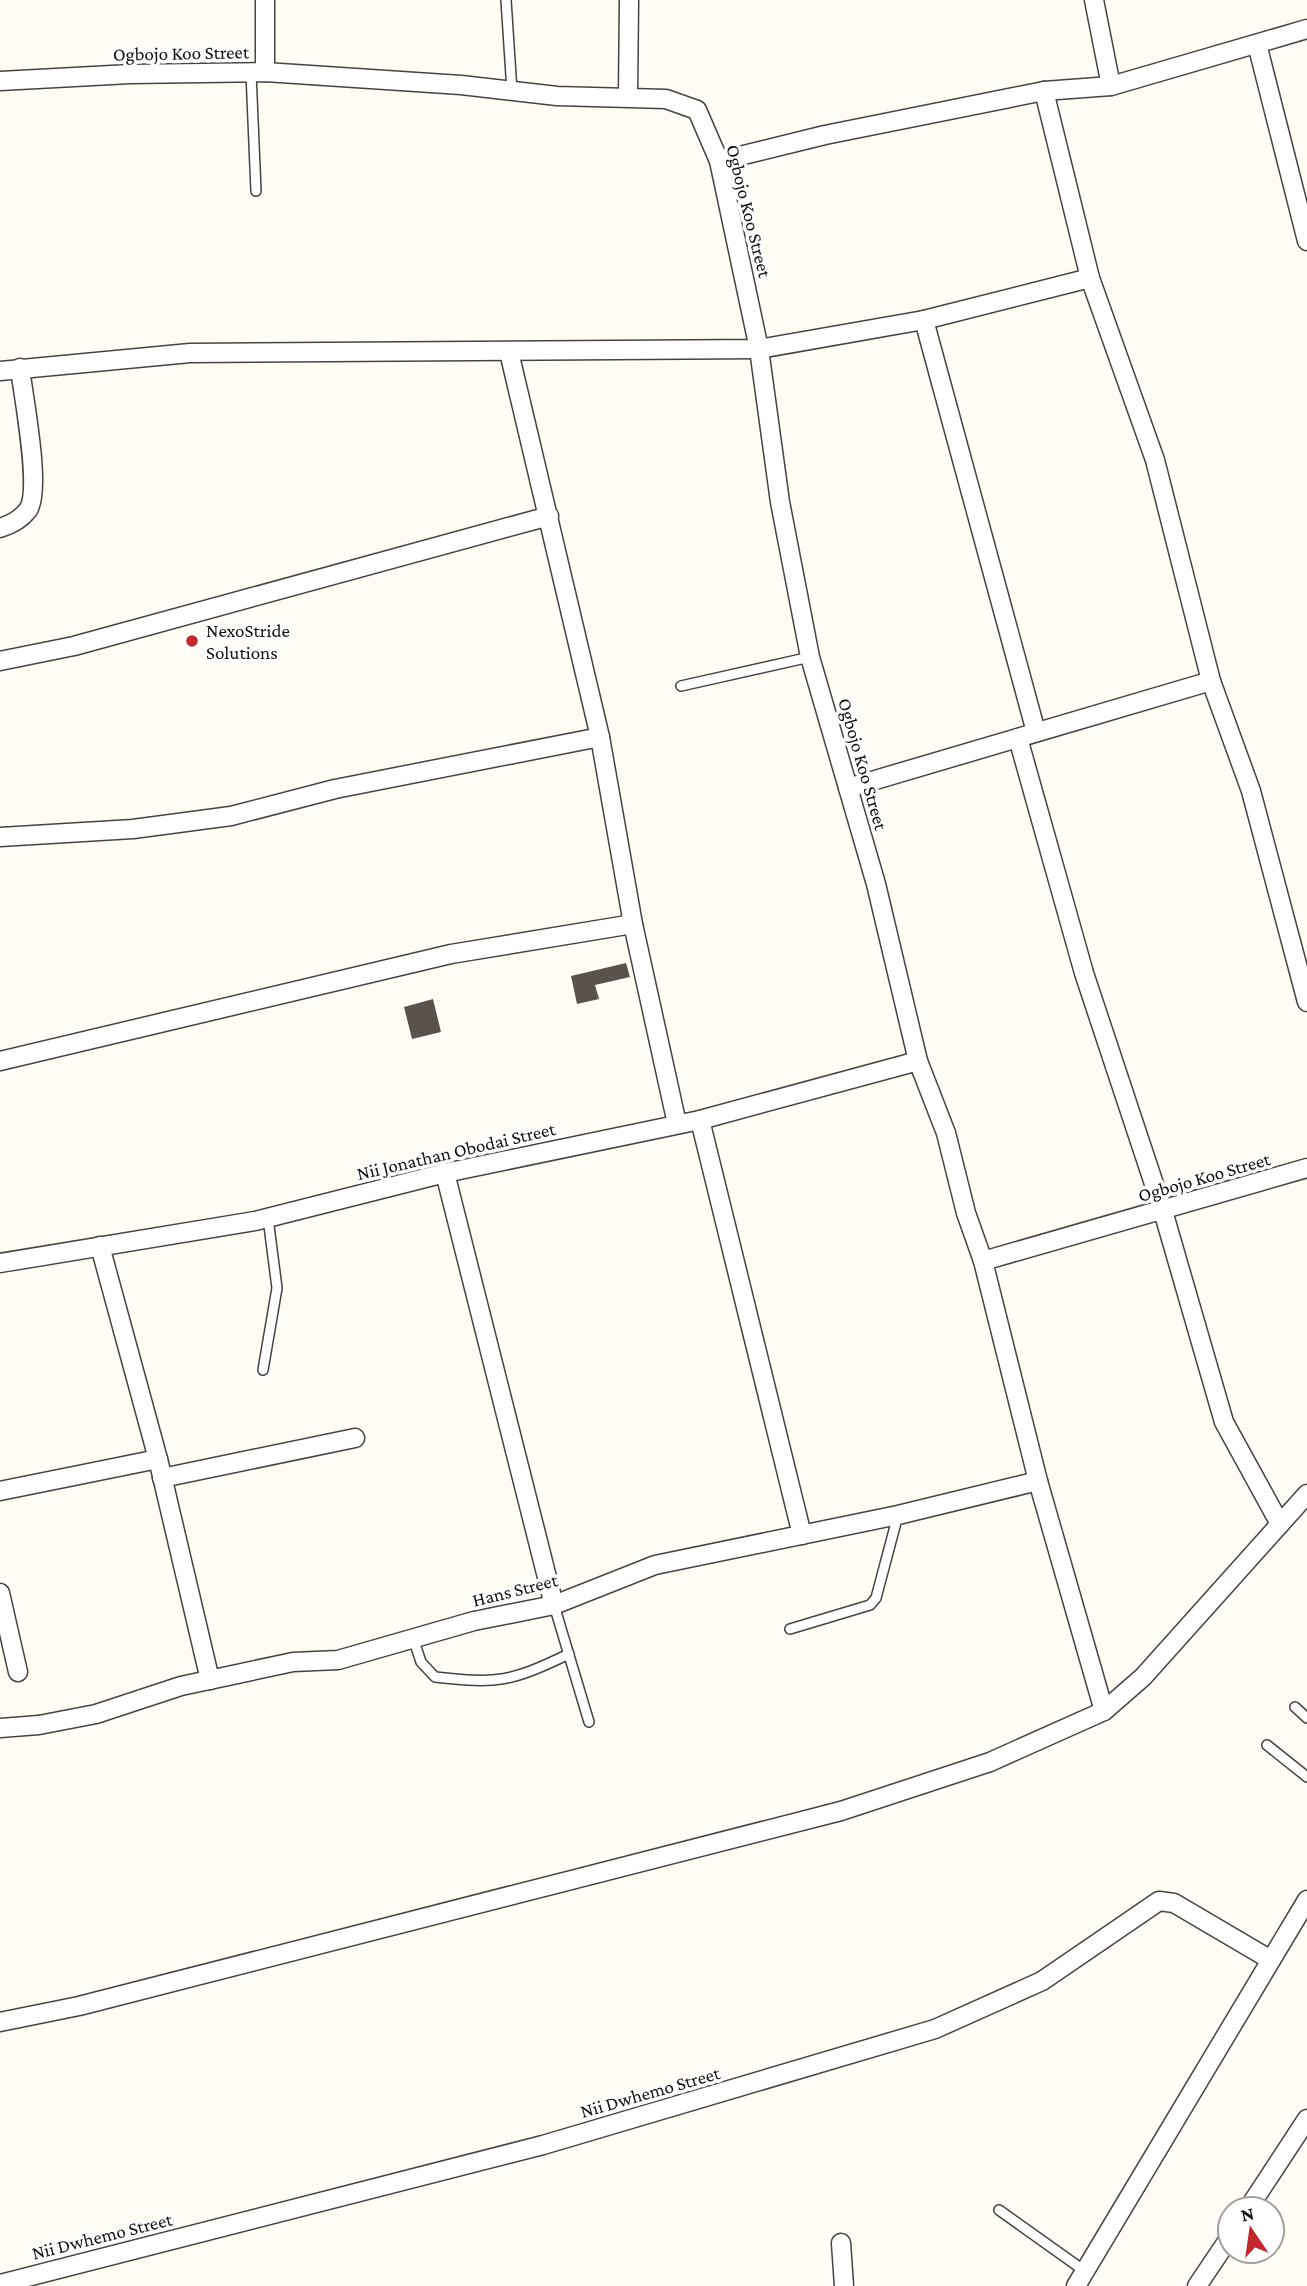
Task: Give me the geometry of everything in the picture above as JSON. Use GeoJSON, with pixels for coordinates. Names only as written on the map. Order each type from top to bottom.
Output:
{"type":"FeatureCollection","features":[{"type":"Feature","properties":{"kind":"street"},"geometry":{"type":"LineString","coordinates":[[258,72],[265,0]]}},
{"type":"Feature","properties":{"kind":"street"},"geometry":{"type":"LineString","coordinates":[[628,96],[629,0]]}},
{"type":"Feature","properties":{"kind":"street"},"geometry":{"type":"LineString","coordinates":[[1094,0],[1111,86]]}},
{"type":"Feature","properties":{"kind":"street"},"geometry":{"type":"LineString","coordinates":[[719,162],[825,135],[1044,91],[1111,86],[1307,29]]}},
{"type":"Feature","properties":{"kind":"street"},"geometry":{"type":"LineString","coordinates":[[1257,44],[1307,241]]}},
{"type":"Feature","properties":{"kind":"street","name":"Ogbojo Koo Street"},"geometry":{"type":"LineString","coordinates":[[0,81],[130,74],[258,72],[557,96],[666,99],[697,110],[719,162],[759,349],[780,502],[810,657],[876,884],[918,1061]]}},
{"type":"Feature","properties":{"kind":"street"},"geometry":{"type":"LineString","coordinates":[[1044,91],[1090,278],[1155,460],[1211,681],[1251,792],[1299,942],[1307,1002]]}},
{"type":"Feature","properties":{"kind":"street"},"geometry":{"type":"LineString","coordinates":[[0,371],[190,353],[759,349],[924,320],[1090,278]]}},
{"type":"Feature","properties":{"kind":"street"},"geometry":{"type":"LineString","coordinates":[[924,320],[1036,732]]}},
{"type":"Feature","properties":{"kind":"street"},"geometry":{"type":"LineString","coordinates":[[509,352],[600,737],[633,924],[677,1124]]}},
{"type":"Feature","properties":{"kind":"street"},"geometry":{"type":"LineString","coordinates":[[0,528],[11,524],[28,510],[33,488],[20,368]]}},
{"type":"Feature","properties":{"kind":"street"},"geometry":{"type":"LineString","coordinates":[[0,661],[74,646],[549,516]]}},
{"type":"Feature","properties":{"kind":"street"},"geometry":{"type":"LineString","coordinates":[[848,788],[1211,681]]}},
{"type":"Feature","properties":{"kind":"street"},"geometry":{"type":"LineString","coordinates":[[0,837],[133,829],[232,816],[335,789],[600,737]]}},
{"type":"Feature","properties":{"kind":"street"},"geometry":{"type":"LineString","coordinates":[[1018,738],[1084,973],[1163,1211],[1224,1422],[1280,1524]]}},
{"type":"Feature","properties":{"kind":"street"},"geometry":{"type":"LineString","coordinates":[[0,1061],[451,954],[633,924]]}},
{"type":"Feature","properties":{"kind":"street"},"geometry":{"type":"LineString","coordinates":[[918,1061],[946,1133],[966,1213],[983,1261],[1038,1480],[1104,1711]]}},
{"type":"Feature","properties":{"kind":"street","name":"Nii Jonathan Obodai Street"},"geometry":{"type":"LineString","coordinates":[[0,1263],[268,1218],[445,1173],[700,1120],[918,1061]]}},
{"type":"Feature","properties":{"kind":"street"},"geometry":{"type":"LineString","coordinates":[[700,1120],[802,1535]]}},
{"type":"Feature","properties":{"kind":"street","name":"Ogbojo Koo Street"},"geometry":{"type":"LineString","coordinates":[[983,1261],[1307,1168]]}},
{"type":"Feature","properties":{"kind":"street"},"geometry":{"type":"LineString","coordinates":[[445,1173],[554,1605]]}},
{"type":"Feature","properties":{"kind":"street"},"geometry":{"type":"LineString","coordinates":[[100,1247],[158,1459],[211,1680]]}},
{"type":"Feature","properties":{"kind":"street"},"geometry":{"type":"LineString","coordinates":[[162,1478],[355,1438]]}},
{"type":"Feature","properties":{"kind":"street"},"geometry":{"type":"LineString","coordinates":[[0,1491],[158,1459]]}},
{"type":"Feature","properties":{"kind":"street","name":"Hans Street"},"geometry":{"type":"LineString","coordinates":[[0,1728],[38,1726],[96,1714],[181,1686],[293,1662],[338,1660],[414,1638],[554,1605],[655,1565],[898,1515],[1038,1480]]}},
{"type":"Feature","properties":{"kind":"street"},"geometry":{"type":"LineString","coordinates":[[0,2022],[93,2003],[841,1811],[990,1762],[1104,1711],[1143,1677],[1307,1494]]}},
{"type":"Feature","properties":{"kind":"street"},"geometry":{"type":"LineString","coordinates":[[0,1593],[18,1672]]}},
{"type":"Feature","properties":{"kind":"street"},"geometry":{"type":"LineString","coordinates":[[1081,2279],[1307,1899]]}},
{"type":"Feature","properties":{"kind":"street","name":"Nii Dwhemo Street"},"geometry":{"type":"LineString","coordinates":[[0,2284],[543,2145],[935,2029],[1042,1981],[1159,1900],[1174,1903],[1270,1960]]}},
{"type":"Feature","properties":{"kind":"street"},"geometry":{"type":"LineString","coordinates":[[1257,2195],[1307,2119]]}},
{"type":"Feature","properties":{"kind":"street"},"geometry":{"type":"LineString","coordinates":[[841,2243],[844,2286]]}},
{"type":"Feature","properties":{"kind":"street"},"geometry":{"type":"LineString","coordinates":[[1197,2286],[1216,2258]]}},
{"type":"Feature","properties":{"kind":"lane"},"geometry":{"type":"LineString","coordinates":[[506,0],[512,91]]}},
{"type":"Feature","properties":{"kind":"lane"},"geometry":{"type":"LineString","coordinates":[[256,191],[258,72]]}},
{"type":"Feature","properties":{"kind":"lane"},"geometry":{"type":"LineString","coordinates":[[681,686],[810,657]]}},
{"type":"Feature","properties":{"kind":"lane"},"geometry":{"type":"LineString","coordinates":[[263,1370],[278,1288],[268,1218]]}},
{"type":"Feature","properties":{"kind":"lane"},"geometry":{"type":"LineString","coordinates":[[790,1629],[870,1605],[876,1598],[898,1515]]}},
{"type":"Feature","properties":{"kind":"lane"},"geometry":{"type":"LineString","coordinates":[[554,1605],[589,1722]]}},
{"type":"Feature","properties":{"kind":"lane"},"geometry":{"type":"LineString","coordinates":[[414,1638],[427,1671],[435,1677],[505,1681],[569,1654]]}},
{"type":"Feature","properties":{"kind":"lane"},"geometry":{"type":"LineString","coordinates":[[1295,1707],[1307,1718]]}},
{"type":"Feature","properties":{"kind":"lane"},"geometry":{"type":"LineString","coordinates":[[1267,1745],[1307,1777]]}},
{"type":"Feature","properties":{"kind":"lane"},"geometry":{"type":"LineString","coordinates":[[999,2210],[1081,2279]]}},
{"type":"Feature","properties":{"kind":"building"},"geometry":{"type":"Polygon","coordinates":[[[626,963],[630,977],[595,985],[599,999],[577,1004],[571,976],[626,963]]]}},
{"type":"Feature","properties":{"kind":"building"},"geometry":{"type":"Polygon","coordinates":[[[433,999],[441,1032],[412,1039],[404,1007],[433,999]]]}},
{"type":"Feature","properties":{"kind":"place","name":"NexoStride Solutions"},"geometry":{"type":"Point","coordinates":[192,641]}}]}
